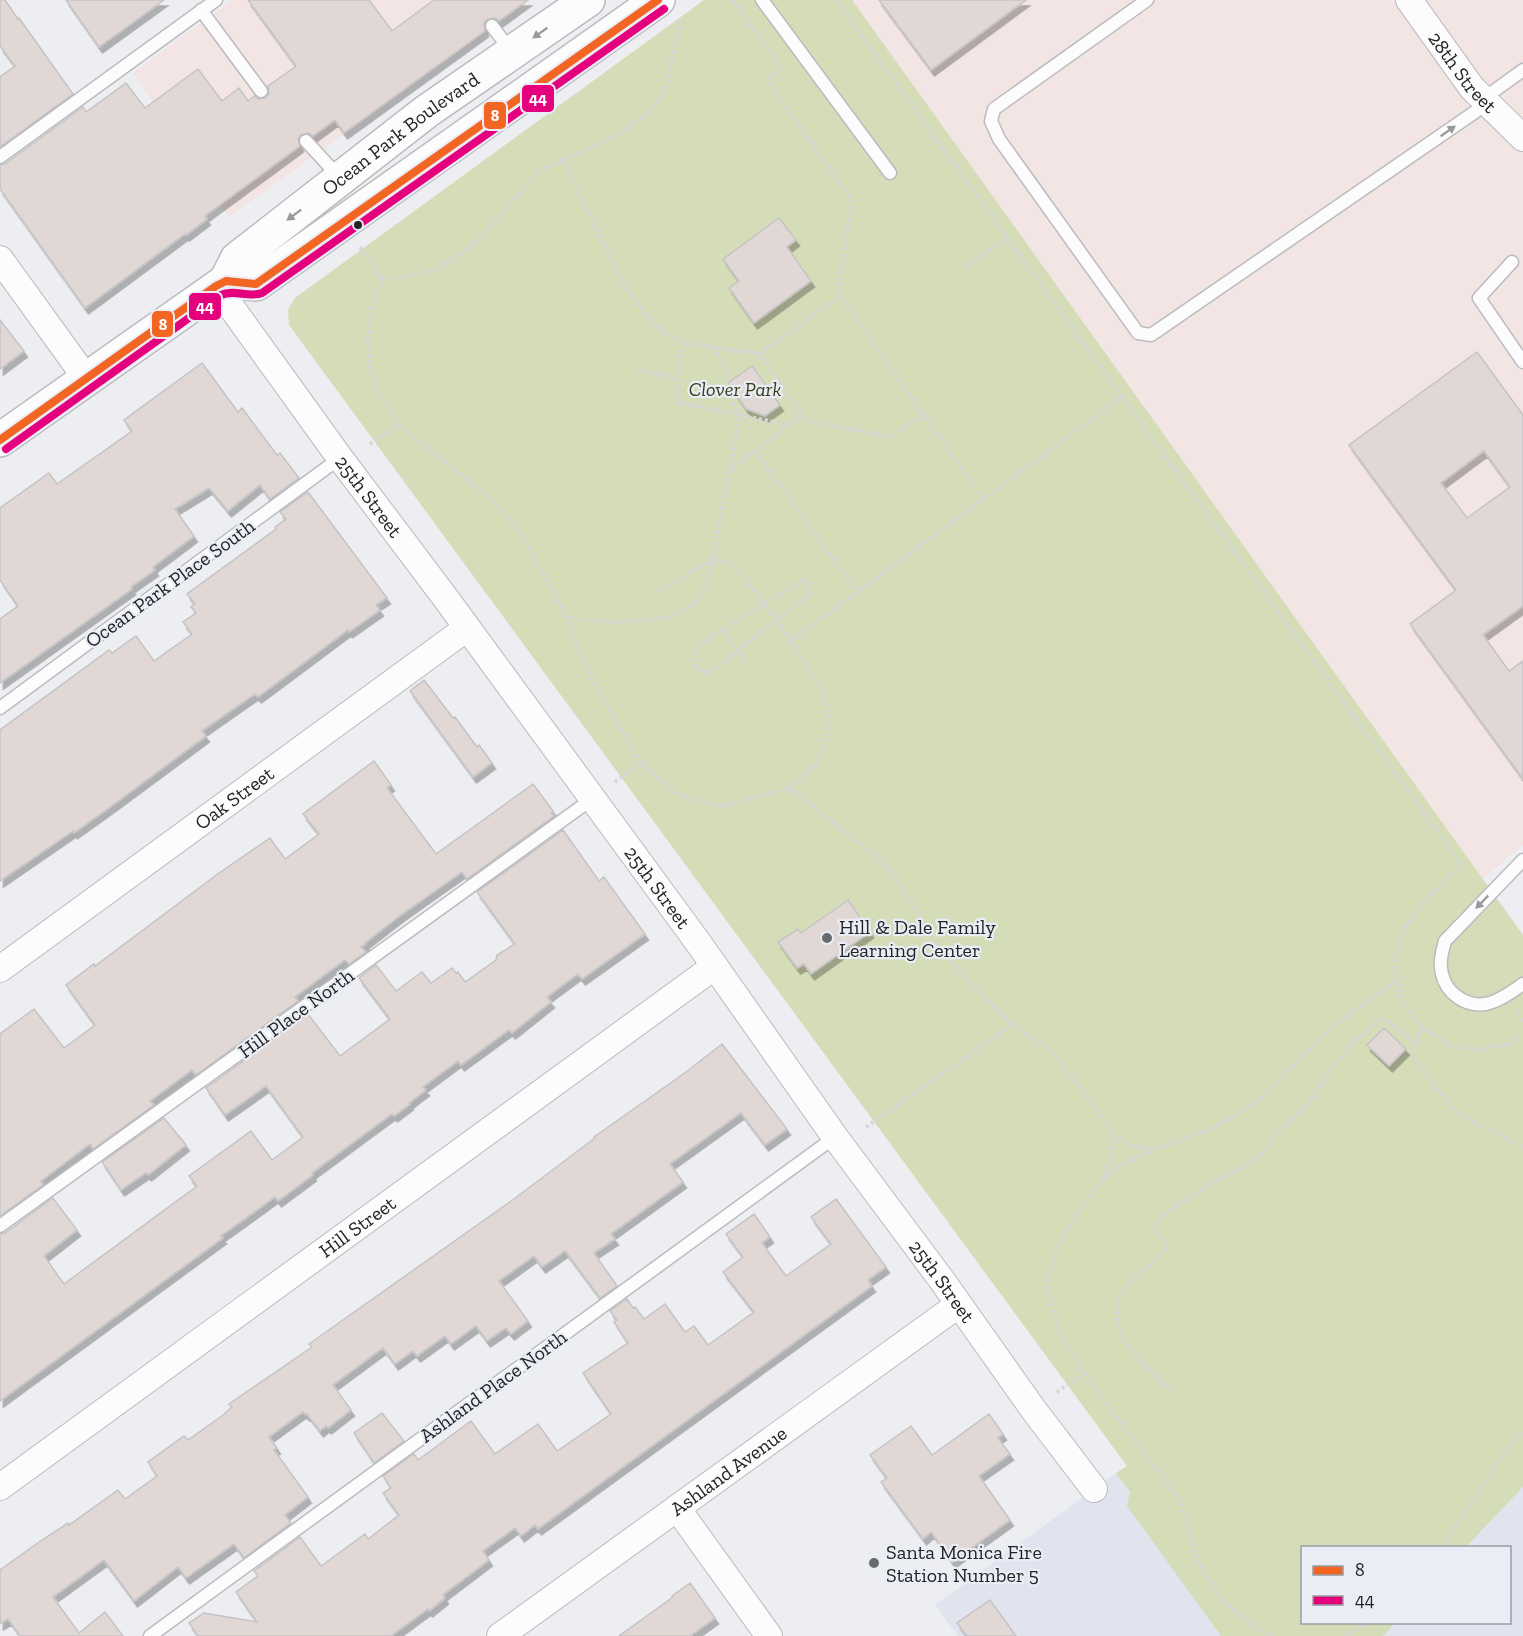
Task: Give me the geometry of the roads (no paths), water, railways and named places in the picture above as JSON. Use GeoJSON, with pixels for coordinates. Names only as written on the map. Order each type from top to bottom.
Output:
{"type":"FeatureCollection","features":[{"type":"Feature","properties":{"kind":"street","name":"Ocean Park Boulevard"},"geometry":{"type":"LineString","coordinates":[[0,440],[221,284],[237,259],[427,111],[588,0]]}},
{"type":"Feature","properties":{"kind":"street","name":"28th Street"},"geometry":{"type":"LineString","coordinates":[[1409,0],[1472,88],[1523,138]]}},
{"type":"Feature","properties":{"kind":"street","name":"Ocean Park Boulevard"},"geometry":{"type":"LineString","coordinates":[[221,284],[256,284],[667,7]]}},
{"type":"Feature","properties":{"kind":"street"},"geometry":{"type":"LineString","coordinates":[[0,259],[86,378]]}},
{"type":"Feature","properties":{"kind":"street","name":"25th Street"},"geometry":{"type":"LineString","coordinates":[[221,284],[340,458],[715,966],[835,1137],[1094,1489]]}},
{"type":"Feature","properties":{"kind":"street","name":"Oak Street"},"geometry":{"type":"LineString","coordinates":[[0,969],[467,628]]}},
{"type":"Feature","properties":{"kind":"street","name":"Hill Street"},"geometry":{"type":"LineString","coordinates":[[0,1487],[715,966]]}},
{"type":"Feature","properties":{"kind":"street","name":"Ashland Avenue"},"geometry":{"type":"LineString","coordinates":[[500,1636],[958,1305]]}},
{"type":"Feature","properties":{"kind":"street"},"geometry":{"type":"LineString","coordinates":[[677,1508],[769,1636]]}},
{"type":"Feature","properties":{"kind":"lane"},"geometry":{"type":"LineString","coordinates":[[0,157],[216,0]]}},
{"type":"Feature","properties":{"kind":"lane"},"geometry":{"type":"LineString","coordinates":[[762,0],[890,173]]}},
{"type":"Feature","properties":{"kind":"lane"},"geometry":{"type":"LineString","coordinates":[[1147,0],[994,109],[991,121],[999,139],[1138,333],[1150,334],[1409,158],[1523,70]]}},
{"type":"Feature","properties":{"kind":"lane"},"geometry":{"type":"LineString","coordinates":[[201,10],[261,91]]}},
{"type":"Feature","properties":{"kind":"lane"},"geometry":{"type":"LineString","coordinates":[[492,26],[512,53]]}},
{"type":"Feature","properties":{"kind":"lane"},"geometry":{"type":"LineString","coordinates":[[306,141],[341,180]]}},
{"type":"Feature","properties":{"kind":"lane"},"geometry":{"type":"LineString","coordinates":[[1512,262],[1479,298],[1523,362]]}},
{"type":"Feature","properties":{"kind":"lane","name":"Ocean Park Place South"},"geometry":{"type":"LineString","coordinates":[[0,708],[340,458]]}},
{"type":"Feature","properties":{"kind":"lane","name":"Hill Place North"},"geometry":{"type":"LineString","coordinates":[[0,1226],[592,799]]}},
{"type":"Feature","properties":{"kind":"lane"},"geometry":{"type":"LineString","coordinates":[[1523,860],[1444,941],[1441,957],[1442,975],[1449,989],[1464,1002],[1485,1004],[1509,995],[1523,984]]}},
{"type":"Feature","properties":{"kind":"lane","name":"Ashland Place North"},"geometry":{"type":"LineString","coordinates":[[150,1636],[835,1137]]}},
{"type":"Feature","properties":{"kind":"place","name":"Hill & Dale Family Learning Center"},"geometry":{"type":"Point","coordinates":[827,938]}},
{"type":"Feature","properties":{"kind":"place","name":"Santa Monica Fire Station Number 5"},"geometry":{"type":"Point","coordinates":[874,1563]}},
{"type":"Feature","properties":{"kind":"park label","name":"Clover Park"},"geometry":{"type":"Point","coordinates":[735,389]}}]}
